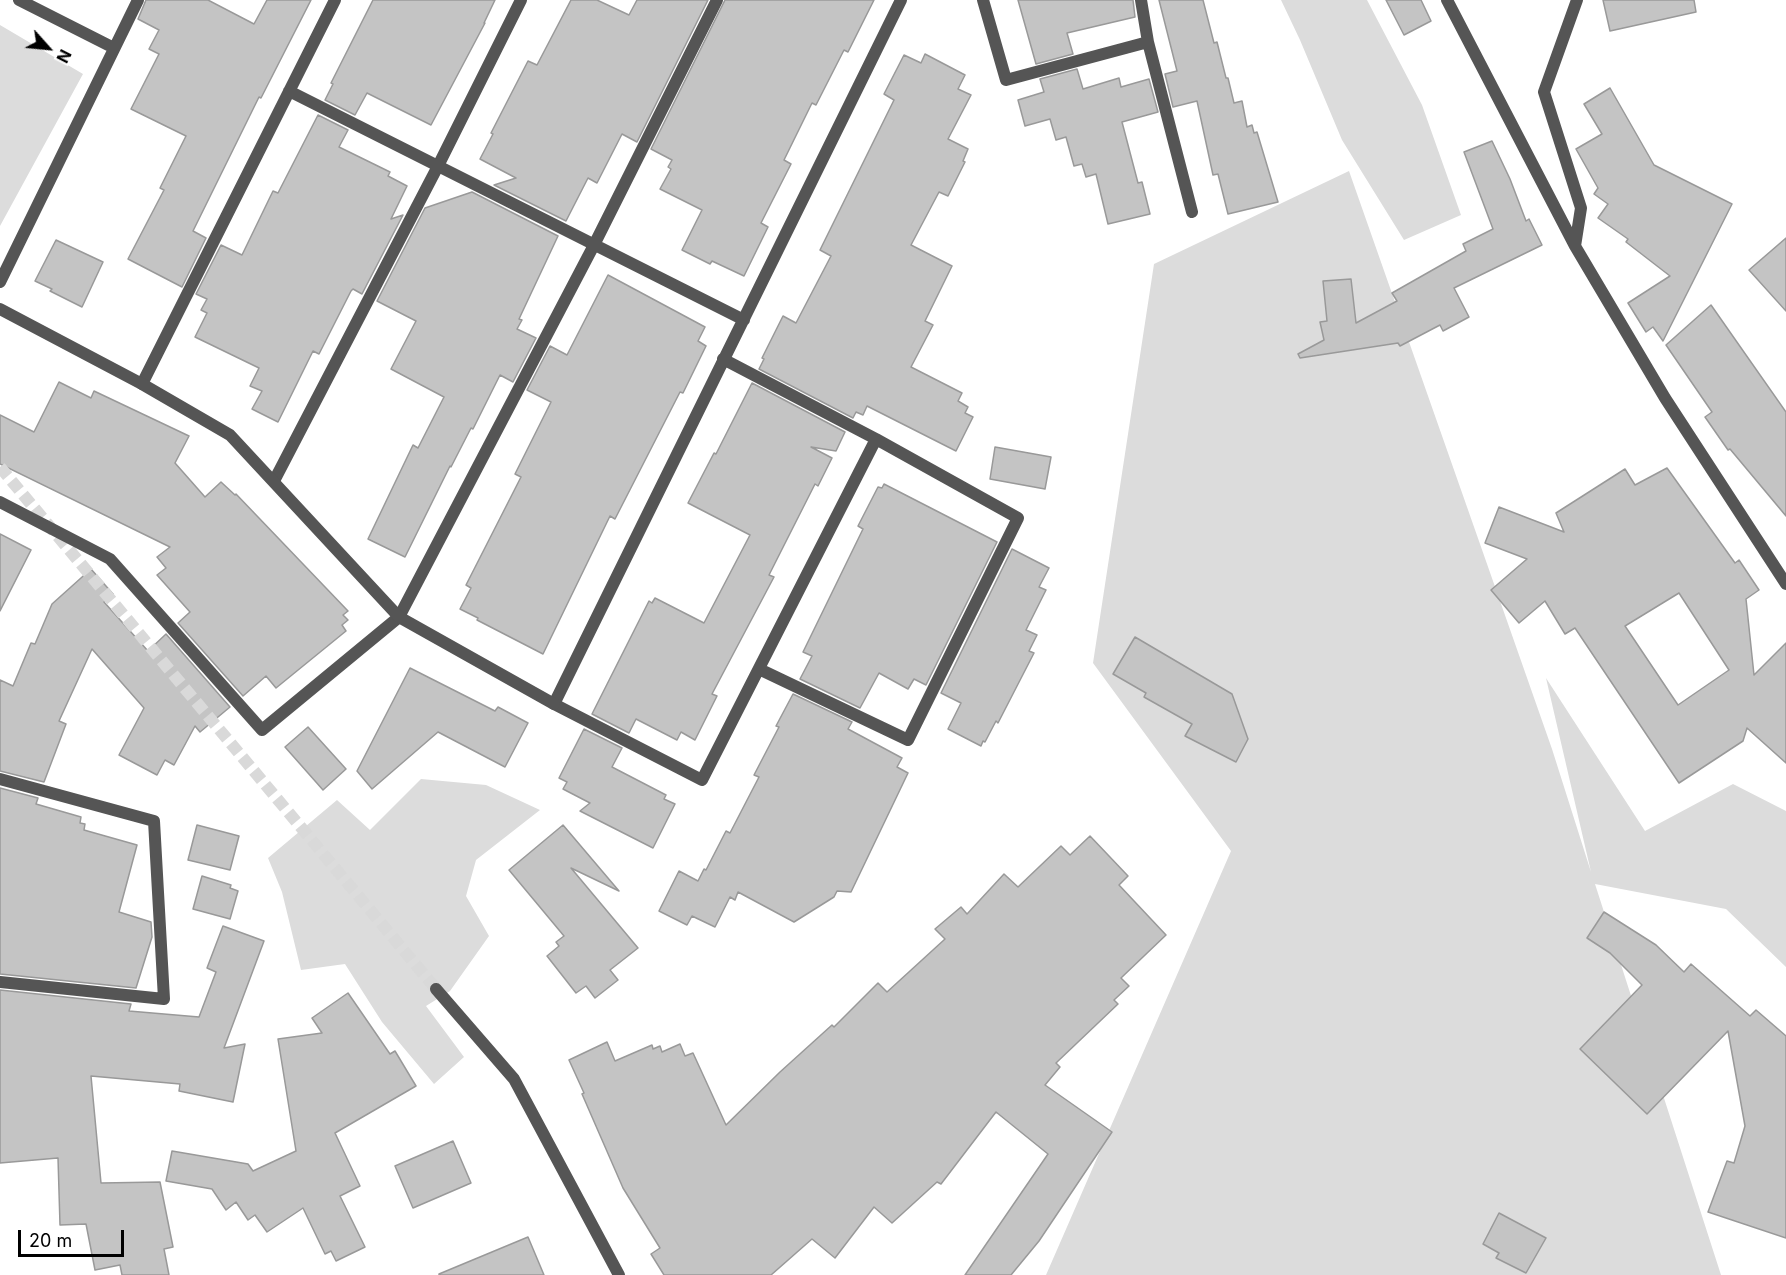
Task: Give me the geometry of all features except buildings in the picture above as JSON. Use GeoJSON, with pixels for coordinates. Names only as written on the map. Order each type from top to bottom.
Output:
{"type":"FeatureCollection","features":[{"type":"Feature","properties":{"kind":"street"},"geometry":{"type":"LineString","coordinates":[[19,0],[114,48]]}},
{"type":"Feature","properties":{"kind":"street"},"geometry":{"type":"LineString","coordinates":[[0,282],[138,0]]}},
{"type":"Feature","properties":{"kind":"street"},"geometry":{"type":"LineString","coordinates":[[142,384],[335,0]]}},
{"type":"Feature","properties":{"kind":"street"},"geometry":{"type":"LineString","coordinates":[[274,481],[438,166],[521,0]]}},
{"type":"Feature","properties":{"kind":"street"},"geometry":{"type":"LineString","coordinates":[[0,502],[110,559],[262,730],[399,617],[594,245],[717,0]]}},
{"type":"Feature","properties":{"kind":"street"},"geometry":{"type":"LineString","coordinates":[[554,704],[901,0]]}},
{"type":"Feature","properties":{"kind":"street"},"geometry":{"type":"LineString","coordinates":[[983,0],[1006,80],[1148,42]]}},
{"type":"Feature","properties":{"kind":"street"},"geometry":{"type":"LineString","coordinates":[[1140,0],[1148,42],[1192,212]]}},
{"type":"Feature","properties":{"kind":"street"},"geometry":{"type":"LineString","coordinates":[[1447,0],[1575,246],[1665,398],[1786,584]]}},
{"type":"Feature","properties":{"kind":"street"},"geometry":{"type":"LineString","coordinates":[[1575,246],[1581,208],[1544,92],[1577,0]]}},
{"type":"Feature","properties":{"kind":"street"},"geometry":{"type":"LineString","coordinates":[[289,92],[744,320]]}},
{"type":"Feature","properties":{"kind":"street"},"geometry":{"type":"LineString","coordinates":[[0,309],[142,384],[230,435],[399,617],[554,704],[702,780],[876,439]]}},
{"type":"Feature","properties":{"kind":"street"},"geometry":{"type":"LineString","coordinates":[[723,359],[876,439],[1018,518],[908,740],[759,669]]}},
{"type":"Feature","properties":{"kind":"street"},"geometry":{"type":"LineString","coordinates":[[0,779],[154,821],[164,999],[0,982]]}},
{"type":"Feature","properties":{"kind":"street"},"geometry":{"type":"LineString","coordinates":[[436,989],[514,1079],[619,1275]]}},
{"type":"Feature","properties":{"kind":"shaded area"},"geometry":{"type":"Polygon","coordinates":[[[1281,0],[1367,0],[1422,105],[1461,215],[1404,240],[1342,140],[1281,0]]]}},
{"type":"Feature","properties":{"kind":"shaded area"},"geometry":{"type":"Polygon","coordinates":[[[0,25],[83,74],[0,226],[0,25]]]}},
{"type":"Feature","properties":{"kind":"shaded area"},"geometry":{"type":"Polygon","coordinates":[[[1349,171],[1552,749],[1591,872],[1546,678],[1645,831],[1733,784],[1786,811],[1786,967],[1726,909],[1595,884],[1721,1275],[1046,1275],[1231,851],[1093,663],[1154,264],[1349,171]]]}},
{"type":"Feature","properties":{"kind":"shaded area"},"geometry":{"type":"Polygon","coordinates":[[[421,779],[486,785],[540,810],[476,860],[466,896],[489,936],[450,991],[426,1006],[464,1057],[434,1084],[382,1022],[345,964],[301,970],[282,892],[268,858],[337,800],[370,830],[421,779]]]}},
{"type":"Feature","properties":{"kind":"tunnel"},"geometry":{"type":"LineString","coordinates":[[0,467],[436,989]]}}]}
